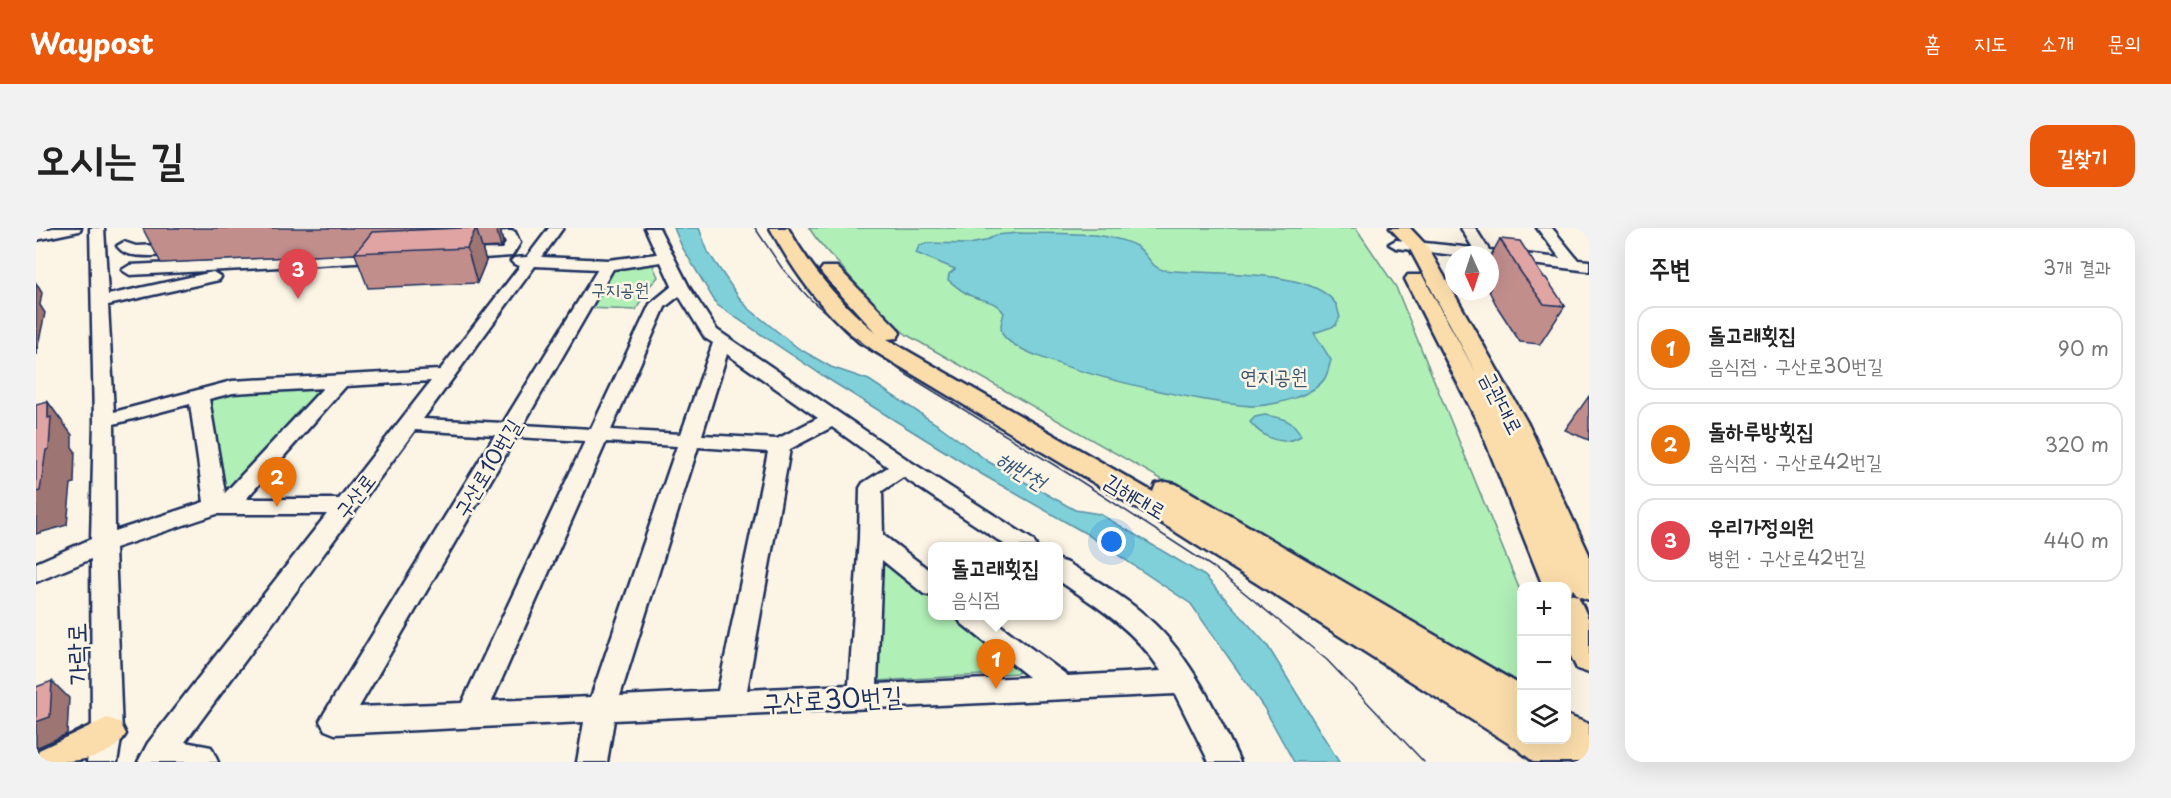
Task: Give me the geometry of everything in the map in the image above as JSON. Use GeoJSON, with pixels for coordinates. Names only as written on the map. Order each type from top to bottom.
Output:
{"type":"FeatureCollection","features":[{"type":"Feature","properties":{"kind":"main road","name":"김해대로"},"geometry":{"type":"LineString","coordinates":[[779,228],[800,266],[847,320],[867,337],[1178,520],[1517,732]]}},
{"type":"Feature","properties":{"kind":"main road","name":"김해대로"},"geometry":{"type":"LineString","coordinates":[[798,228],[810,248],[884,330],[959,377],[1184,501],[1517,703]]}},
{"type":"Feature","properties":{"kind":"main road"},"geometry":{"type":"LineString","coordinates":[[1407,237],[1445,268]]}},
{"type":"Feature","properties":{"kind":"main road","name":"금관대로"},"geometry":{"type":"LineString","coordinates":[[1407,237],[1477,351],[1515,424],[1589,588]]}},
{"type":"Feature","properties":{"kind":"main road","name":"금관대로"},"geometry":{"type":"LineString","coordinates":[[1407,237],[1492,425],[1557,582]]}},
{"type":"Feature","properties":{"kind":"main road"},"geometry":{"type":"LineString","coordinates":[[1466,300],[1486,339],[1477,351]]}},
{"type":"Feature","properties":{"kind":"main road"},"geometry":{"type":"LineString","coordinates":[[1571,617],[1589,659]]}},
{"type":"Feature","properties":{"kind":"main road"},"geometry":{"type":"LineString","coordinates":[[1571,734],[1589,743]]}},
{"type":"Feature","properties":{"kind":"main road"},"geometry":{"type":"LineString","coordinates":[[1538,744],[1567,762]]}},
{"type":"Feature","properties":{"kind":"main road"},"geometry":{"type":"LineString","coordinates":[[53,762],[105,748]]}},
{"type":"Feature","properties":{"kind":"street"},"geometry":{"type":"LineString","coordinates":[[36,236],[74,228]]}},
{"type":"Feature","properties":{"kind":"street","name":"가락로"},"geometry":{"type":"LineString","coordinates":[[97,228],[104,421],[105,748]]}},
{"type":"Feature","properties":{"kind":"street","name":"구산로"},"geometry":{"type":"LineString","coordinates":[[156,758],[555,228]]}},
{"type":"Feature","properties":{"kind":"street"},"geometry":{"type":"LineString","coordinates":[[652,228],[681,287],[711,334],[903,467],[1018,542]]}},
{"type":"Feature","properties":{"kind":"street"},"geometry":{"type":"LineString","coordinates":[[1468,228],[1479,246]]}},
{"type":"Feature","properties":{"kind":"street"},"geometry":{"type":"LineString","coordinates":[[1544,228],[1573,264]]}},
{"type":"Feature","properties":{"kind":"street"},"geometry":{"type":"LineString","coordinates":[[98,254],[124,246],[188,233],[167,249]]}},
{"type":"Feature","properties":{"kind":"street"},"geometry":{"type":"LineString","coordinates":[[454,237],[510,235],[513,243],[507,253],[436,260],[608,265],[666,257]]}},
{"type":"Feature","properties":{"kind":"street"},"geometry":{"type":"LineString","coordinates":[[1407,237],[1448,246]]}},
{"type":"Feature","properties":{"kind":"street"},"geometry":{"type":"LineString","coordinates":[[100,302],[230,273],[300,266],[318,243]]}},
{"type":"Feature","properties":{"kind":"street"},"geometry":{"type":"LineString","coordinates":[[124,246],[135,251],[202,248]]}},
{"type":"Feature","properties":{"kind":"street"},"geometry":{"type":"LineString","coordinates":[[1499,256],[1589,266]]}},
{"type":"Feature","properties":{"kind":"street"},"geometry":{"type":"LineString","coordinates":[[130,270],[401,262]]}},
{"type":"Feature","properties":{"kind":"street","name":"구산로10번길"},"geometry":{"type":"LineString","coordinates":[[335,721],[608,265]]}},
{"type":"Feature","properties":{"kind":"street"},"geometry":{"type":"LineString","coordinates":[[147,282],[219,266]]}},
{"type":"Feature","properties":{"kind":"street"},"geometry":{"type":"LineString","coordinates":[[471,715],[658,304],[681,287]]}},
{"type":"Feature","properties":{"kind":"street"},"geometry":{"type":"LineString","coordinates":[[592,762],[601,709],[722,342]]}},
{"type":"Feature","properties":{"kind":"street"},"geometry":{"type":"LineString","coordinates":[[104,421],[232,387],[445,375]]}},
{"type":"Feature","properties":{"kind":"street"},"geometry":{"type":"LineString","coordinates":[[221,505],[341,380]]}},
{"type":"Feature","properties":{"kind":"street"},"geometry":{"type":"LineString","coordinates":[[199,396],[221,505]]}},
{"type":"Feature","properties":{"kind":"street"},"geometry":{"type":"LineString","coordinates":[[409,424],[780,446],[833,418]]}},
{"type":"Feature","properties":{"kind":"street"},"geometry":{"type":"LineString","coordinates":[[730,703],[780,446]]}},
{"type":"Feature","properties":{"kind":"street"},"geometry":{"type":"LineString","coordinates":[[862,697],[871,538],[871,488],[903,467]]}},
{"type":"Feature","properties":{"kind":"street"},"geometry":{"type":"LineString","coordinates":[[36,573],[104,543],[221,505],[344,507]]}},
{"type":"Feature","properties":{"kind":"street"},"geometry":{"type":"LineString","coordinates":[[871,538],[928,583]]}},
{"type":"Feature","properties":{"kind":"street"},"geometry":{"type":"LineString","coordinates":[[1063,572],[1125,613],[1158,644],[1204,720],[1225,762]]}},
{"type":"Feature","properties":{"kind":"street"},"geometry":{"type":"LineString","coordinates":[[976,620],[1063,688],[1182,682]]}},
{"type":"Feature","properties":{"kind":"street","name":"구산로30번길"},"geometry":{"type":"LineString","coordinates":[[335,721],[1063,688]]}},
{"type":"Feature","properties":{"kind":"street"},"geometry":{"type":"LineString","coordinates":[[156,758],[200,757],[203,762]]}},
{"type":"Feature","properties":{"kind":"green space","name":"연지공원"},"geometry":{"type":"Polygon","coordinates":[[[809,228],[1356,228],[1396,287],[1517,583],[1517,681],[907,335],[888,319],[823,247],[809,228]]]}},
{"type":"Feature","properties":{"kind":"green space","name":"구지공원"},"geometry":{"type":"Polygon","coordinates":[[[651,261],[658,277],[648,288],[636,310],[587,308],[613,267],[651,261]]]}},
{"type":"Feature","properties":{"kind":"green space"},"geometry":{"type":"Polygon","coordinates":[[[332,383],[237,490],[219,489],[206,403],[234,389],[332,383]]]}},
{"type":"Feature","properties":{"kind":"green space"},"geometry":{"type":"Polygon","coordinates":[[[883,561],[928,594],[928,620],[961,620],[1020,664],[1018,673],[877,681],[873,565],[883,561]]]}},
{"type":"Feature","properties":{"kind":"water","name":"해반천"},"geometry":{"type":"Polygon","coordinates":[[[674,228],[699,228],[708,252],[738,296],[748,308],[798,348],[831,367],[869,380],[941,427],[989,462],[1075,510],[1100,514],[1205,576],[1267,645],[1339,762],[1294,762],[1264,708],[1191,604],[1085,533],[983,475],[828,379],[717,305],[682,247],[674,228]]]}},
{"type":"Feature","properties":{"kind":"water"},"geometry":{"type":"Polygon","coordinates":[[[1018,233],[1110,237],[1136,246],[1159,269],[1282,278],[1323,292],[1336,304],[1340,317],[1335,326],[1314,333],[1331,360],[1326,376],[1320,384],[1303,395],[1273,404],[1255,406],[1203,400],[1081,371],[1017,347],[1003,335],[1001,324],[1004,313],[998,306],[967,294],[948,280],[949,274],[955,269],[916,253],[919,246],[927,243],[969,244],[985,241],[996,235],[1018,233]]]}},
{"type":"Feature","properties":{"kind":"water"},"geometry":{"type":"Polygon","coordinates":[[[1265,415],[1291,423],[1301,436],[1280,441],[1267,436],[1250,422],[1255,417],[1265,415]]]}},
{"type":"Feature","properties":{"kind":"building"},"geometry":{"type":"Polygon","coordinates":[[[476,228],[467,248],[355,253],[372,232],[476,228]]]}},
{"type":"Feature","properties":{"kind":"building"},"geometry":{"type":"Polygon","coordinates":[[[1500,239],[1520,241],[1565,306],[1544,304],[1500,239]]]}},
{"type":"Feature","properties":{"kind":"building"},"geometry":{"type":"Polygon","coordinates":[[[48,402],[48,418],[51,417],[49,449],[46,450],[40,491],[36,492],[36,405],[48,402]]]}},
{"type":"Feature","properties":{"kind":"building"},"geometry":{"type":"Polygon","coordinates":[[[52,681],[50,717],[36,722],[36,687],[52,681]]]}},
{"type":"Feature","properties":{"kind":"tram line"},"geometry":{"type":"LineString","coordinates":[[755,228],[782,268],[810,299],[850,334],[904,373],[1077,479],[1214,568],[1327,660],[1424,762]]}},
{"type":"Feature","properties":{"kind":"place","name":"우리가정의원"},"geometry":{"type":"Point","coordinates":[298,299]}},
{"type":"Feature","properties":{"kind":"place","name":"돌하루방횟집"},"geometry":{"type":"Point","coordinates":[277,507]}},
{"type":"Feature","properties":{"kind":"place","name":"돌고래횟집"},"geometry":{"type":"Point","coordinates":[996,689]}}]}
